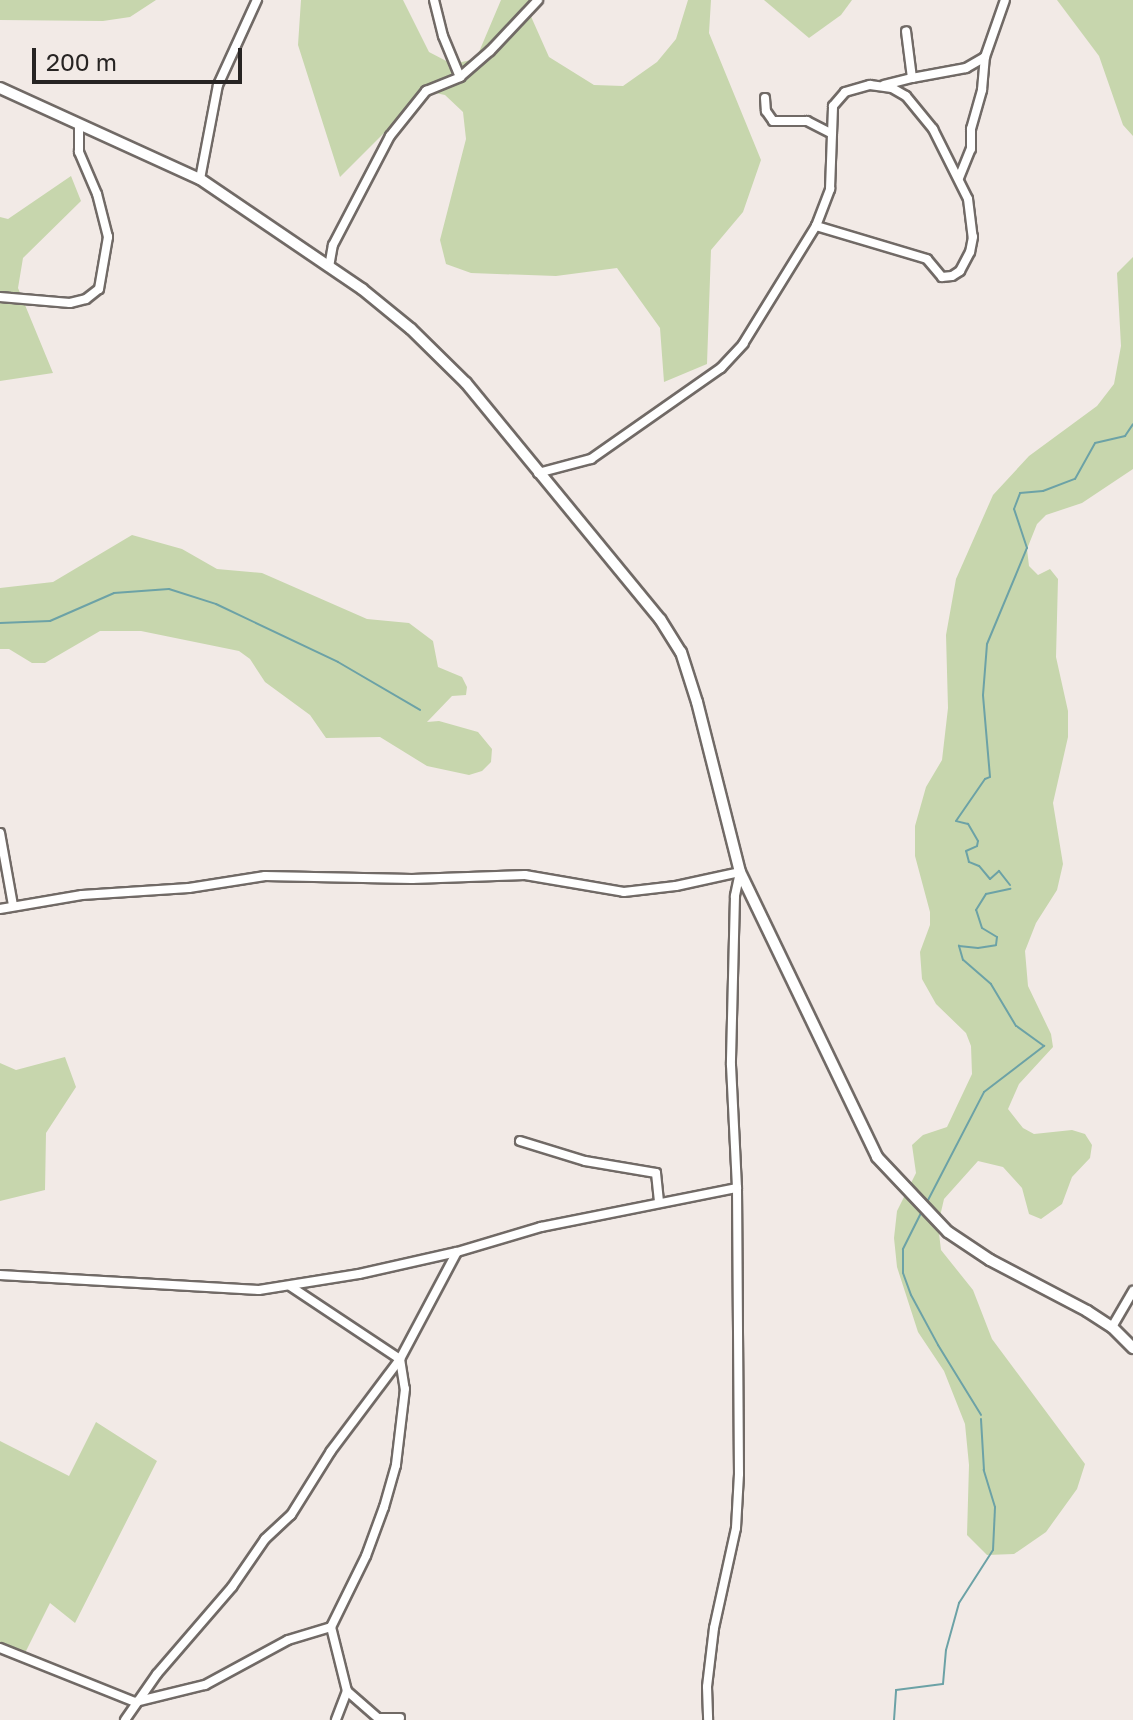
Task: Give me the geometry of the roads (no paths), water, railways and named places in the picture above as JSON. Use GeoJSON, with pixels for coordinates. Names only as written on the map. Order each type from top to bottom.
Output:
{"type":"FeatureCollection","features":[{"type":"Feature","properties":{"kind":"street"},"geometry":{"type":"LineString","coordinates":[[200,179],[218,85],[257,0]]}},
{"type":"Feature","properties":{"kind":"street"},"geometry":{"type":"LineString","coordinates":[[434,0],[443,36],[460,77]]}},
{"type":"Feature","properties":{"kind":"street"},"geometry":{"type":"LineString","coordinates":[[329,267],[333,245],[390,136],[426,91],[460,77],[490,51],[538,0]]}},
{"type":"Feature","properties":{"kind":"street"},"geometry":{"type":"LineString","coordinates":[[959,178],[971,149],[971,129],[982,90],[985,57],[1005,0]]}},
{"type":"Feature","properties":{"kind":"street"},"geometry":{"type":"LineString","coordinates":[[906,31],[912,78]]}},
{"type":"Feature","properties":{"kind":"street"},"geometry":{"type":"LineString","coordinates":[[538,473],[591,459],[721,368],[743,344],[816,226],[830,189],[831,115],[838,98],[858,87],[966,68],[985,57]]}},
{"type":"Feature","properties":{"kind":"street"},"geometry":{"type":"LineString","coordinates":[[816,226],[927,259],[942,277],[952,276],[970,252],[973,237],[968,199],[959,178],[933,129],[906,96],[883,85]]}},
{"type":"Feature","properties":{"kind":"street"},"geometry":{"type":"LineString","coordinates":[[0,88],[200,179],[329,267],[411,329],[466,383],[660,619],[681,652],[740,872],[877,1157],[948,1232],[990,1260],[1112,1327],[1133,1348]]}},
{"type":"Feature","properties":{"kind":"street"},"geometry":{"type":"LineString","coordinates":[[765,98],[766,111],[773,121],[807,121],[832,134]]}},
{"type":"Feature","properties":{"kind":"street"},"geometry":{"type":"LineString","coordinates":[[0,297],[70,303],[86,299],[99,289],[108,237],[97,194],[79,152],[79,126]]}},
{"type":"Feature","properties":{"kind":"street"},"geometry":{"type":"LineString","coordinates":[[0,833],[13,905]]}},
{"type":"Feature","properties":{"kind":"street"},"geometry":{"type":"LineString","coordinates":[[0,909],[82,895],[189,888],[265,876],[412,879],[525,875],[624,892],[676,886],[740,872]]}},
{"type":"Feature","properties":{"kind":"street"},"geometry":{"type":"LineString","coordinates":[[708,1720],[707,1687],[714,1628],[737,1514],[737,1188],[731,1065],[735,896],[740,872]]}},
{"type":"Feature","properties":{"kind":"street"},"geometry":{"type":"LineString","coordinates":[[520,1141],[585,1161],[656,1173],[659,1203]]}},
{"type":"Feature","properties":{"kind":"street"},"geometry":{"type":"LineString","coordinates":[[0,1275],[199,1289],[259,1290],[457,1252],[541,1227],[737,1188]]}},
{"type":"Feature","properties":{"kind":"street"},"geometry":{"type":"LineString","coordinates":[[125,1720],[133,1706],[232,1587],[240,1571],[265,1539],[291,1515],[331,1451],[400,1359],[457,1252]]}},
{"type":"Feature","properties":{"kind":"street"},"geometry":{"type":"LineString","coordinates":[[289,1286],[400,1359]]}},
{"type":"Feature","properties":{"kind":"street"},"geometry":{"type":"LineString","coordinates":[[1112,1327],[1133,1291]]}},
{"type":"Feature","properties":{"kind":"street"},"geometry":{"type":"LineString","coordinates":[[336,1720],[347,1691],[331,1627],[366,1556],[396,1465],[405,1406],[400,1359]]}},
{"type":"Feature","properties":{"kind":"street"},"geometry":{"type":"LineString","coordinates":[[133,1706],[205,1685],[265,1651],[331,1627]]}},
{"type":"Feature","properties":{"kind":"street"},"geometry":{"type":"LineString","coordinates":[[0,1648],[100,1685],[133,1706]]}},
{"type":"Feature","properties":{"kind":"street"},"geometry":{"type":"LineString","coordinates":[[347,1691],[378,1718],[400,1718]]}},
{"type":"Feature","properties":{"kind":"waterway"},"geometry":{"type":"LineString","coordinates":[[1010,885],[999,871],[990,879],[979,866],[969,862],[966,851],[977,846],[978,841],[968,824],[956,821],[985,779],[990,777],[983,695],[987,644],[1027,548],[1014,509],[1020,493],[1043,491],[1075,479],[1095,443],[1125,436],[1133,424]]}},
{"type":"Feature","properties":{"kind":"waterway"},"geometry":{"type":"LineString","coordinates":[[0,623],[50,621],[114,593],[169,589],[216,604],[338,662],[420,710]]}},
{"type":"Feature","properties":{"kind":"waterway"},"geometry":{"type":"LineString","coordinates":[[926,1204],[984,1092],[1044,1046],[1016,1026],[991,984],[963,960],[959,946],[978,948],[996,945],[997,937],[982,928],[976,910],[986,894],[1010,889]]}},
{"type":"Feature","properties":{"kind":"waterway"},"geometry":{"type":"LineString","coordinates":[[923,1209],[903,1249],[903,1273],[911,1295],[938,1345],[981,1415]]}},
{"type":"Feature","properties":{"kind":"waterway"},"geometry":{"type":"LineString","coordinates":[[894,1720],[896,1690],[943,1684],[946,1650],[959,1603],[993,1550],[995,1507],[984,1470],[981,1419]]}}]}
